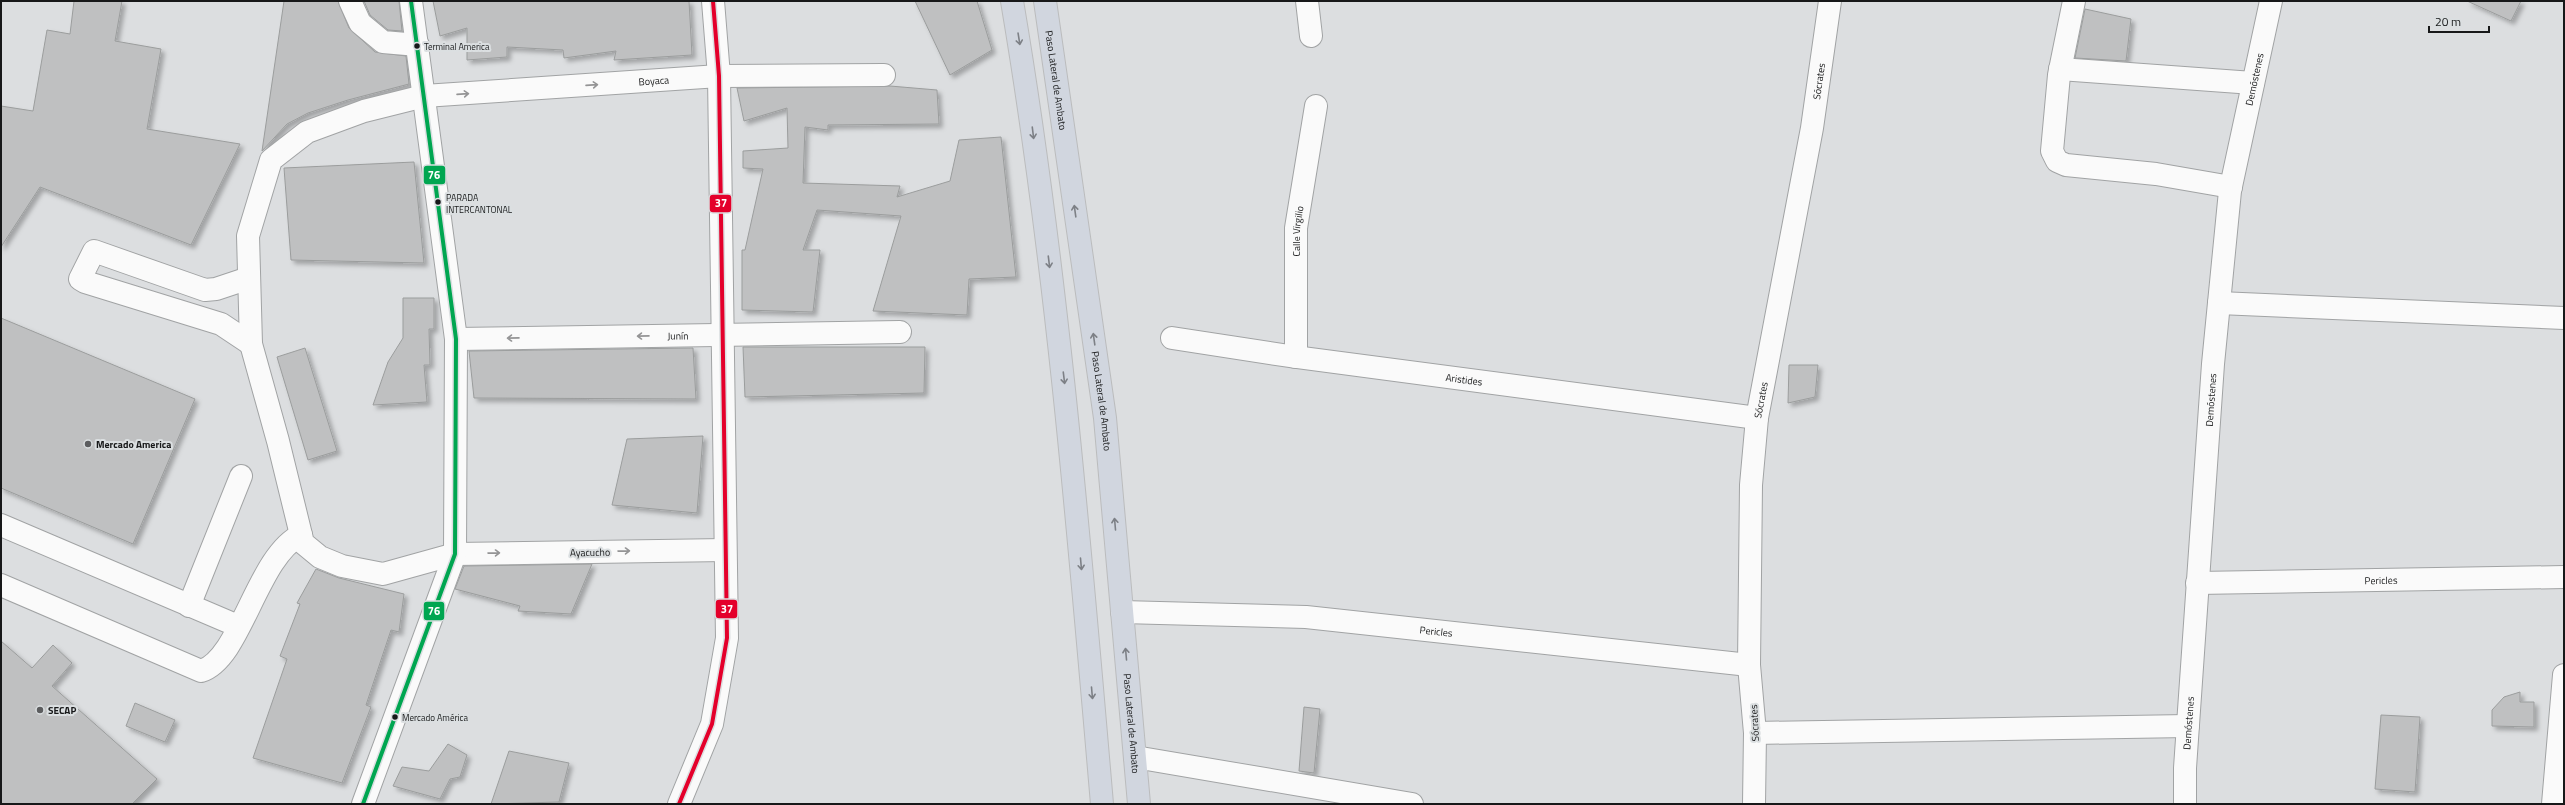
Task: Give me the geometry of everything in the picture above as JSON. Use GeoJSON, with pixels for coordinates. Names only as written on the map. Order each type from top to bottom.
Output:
{"type":"FeatureCollection","features":[{"type":"Feature","properties":{"kind":"highway"},"geometry":{"type":"LineString","coordinates":[[1012,1],[1028,94],[1069,423],[1102,804]]}},
{"type":"Feature","properties":{"kind":"highway","name":"Paso Lateral de Ambato"},"geometry":{"type":"LineString","coordinates":[[1046,1],[1105,418],[1140,804]]}},
{"type":"Feature","properties":{"kind":"street"},"geometry":{"type":"LineString","coordinates":[[350,1],[360,23],[383,42],[418,45]]}},
{"type":"Feature","properties":{"kind":"street"},"geometry":{"type":"LineString","coordinates":[[363,804],[455,554],[456,339],[411,1]]}},
{"type":"Feature","properties":{"kind":"street"},"geometry":{"type":"LineString","coordinates":[[679,804],[712,724],[727,638],[724,550],[724,336],[719,76],[713,1]]}},
{"type":"Feature","properties":{"kind":"street"},"geometry":{"type":"LineString","coordinates":[[1307,1],[1311,36]]}},
{"type":"Feature","properties":{"kind":"street","name":"Sócrates"},"geometry":{"type":"LineString","coordinates":[[1754,804],[1755,733],[1749,665],[1751,485],[1757,418],[1812,128],[1830,1]]}},
{"type":"Feature","properties":{"kind":"street"},"geometry":{"type":"LineString","coordinates":[[2074,1],[2060,68],[2052,151],[2057,161],[2066,164],[2156,174],[2231,187]]}},
{"type":"Feature","properties":{"kind":"street","name":"Demóstenes"},"geometry":{"type":"LineString","coordinates":[[2185,804],[2188,726],[2197,583],[2219,303],[2231,187],[2271,1]]}},
{"type":"Feature","properties":{"kind":"street"},"geometry":{"type":"LineString","coordinates":[[2060,68],[2253,84]]}},
{"type":"Feature","properties":{"kind":"street","name":"Boyaca"},"geometry":{"type":"LineString","coordinates":[[301,535],[278,441],[251,344],[248,236],[271,160],[307,132],[364,111],[424,96],[719,76],[884,75]]}},
{"type":"Feature","properties":{"kind":"street","name":"Calle Virgilio"},"geometry":{"type":"LineString","coordinates":[[1296,357],[1296,228],[1316,106]]}},
{"type":"Feature","properties":{"kind":"street"},"geometry":{"type":"LineString","coordinates":[[249,278],[216,289],[205,290],[94,251],[80,279],[85,282],[221,324],[251,344]]}},
{"type":"Feature","properties":{"kind":"street"},"geometry":{"type":"LineString","coordinates":[[2219,303],[2564,318]]}},
{"type":"Feature","properties":{"kind":"street","name":"Junín"},"geometry":{"type":"LineString","coordinates":[[456,339],[724,336],[900,332]]}},
{"type":"Feature","properties":{"kind":"street","name":"Aristides"},"geometry":{"type":"LineString","coordinates":[[1172,338],[1296,357],[1757,418]]}},
{"type":"Feature","properties":{"kind":"street"},"geometry":{"type":"LineString","coordinates":[[189,606],[241,476]]}},
{"type":"Feature","properties":{"kind":"street"},"geometry":{"type":"LineString","coordinates":[[1,525],[238,626]]}},
{"type":"Feature","properties":{"kind":"street"},"geometry":{"type":"LineString","coordinates":[[1,585],[201,671],[220,659],[273,563],[290,540],[301,535]]}},
{"type":"Feature","properties":{"kind":"street","name":"Ayacucho"},"geometry":{"type":"LineString","coordinates":[[301,535],[303,543],[320,557],[342,566],[383,574],[455,554],[724,550]]}},
{"type":"Feature","properties":{"kind":"street","name":"Pericles"},"geometry":{"type":"LineString","coordinates":[[2197,583],[2564,577]]}},
{"type":"Feature","properties":{"kind":"street","name":"Pericles"},"geometry":{"type":"LineString","coordinates":[[1122,612],[1306,617],[1749,665]]}},
{"type":"Feature","properties":{"kind":"street"},"geometry":{"type":"LineString","coordinates":[[2557,799],[2564,675]]}},
{"type":"Feature","properties":{"kind":"street"},"geometry":{"type":"LineString","coordinates":[[1755,733],[2188,726]]}},
{"type":"Feature","properties":{"kind":"street"},"geometry":{"type":"LineString","coordinates":[[1135,757],[1412,804]]}},
{"type":"Feature","properties":{"kind":"building"},"geometry":{"type":"Polygon","coordinates":[[[74,1],[122,1],[115,41],[161,49],[147,129],[240,144],[191,245],[40,187],[1,247],[1,106],[33,111],[47,30],[70,34],[74,1]]]}},
{"type":"Feature","properties":{"kind":"building","name":"Terminal America"},"geometry":{"type":"Polygon","coordinates":[[[284,1],[338,1],[349,28],[375,52],[406,56],[409,84],[348,100],[308,113],[287,124],[262,151],[284,1]]]}},
{"type":"Feature","properties":{"kind":"building"},"geometry":{"type":"Polygon","coordinates":[[[364,1],[399,1],[402,31],[388,30],[370,15],[364,1]]]}},
{"type":"Feature","properties":{"kind":"building"},"geometry":{"type":"Polygon","coordinates":[[[433,1],[689,1],[692,55],[614,60],[616,51],[564,58],[563,50],[507,47],[507,57],[467,60],[467,28],[440,36],[433,1]]]}},
{"type":"Feature","properties":{"kind":"building"},"geometry":{"type":"Polygon","coordinates":[[[915,1],[977,1],[992,50],[950,75],[915,1]]]}},
{"type":"Feature","properties":{"kind":"building"},"geometry":{"type":"Polygon","coordinates":[[[2467,1],[2521,1],[2511,21],[2467,1]]]}},
{"type":"Feature","properties":{"kind":"building"},"geometry":{"type":"Polygon","coordinates":[[[2085,9],[2131,19],[2126,61],[2075,58],[2085,9]]]}},
{"type":"Feature","properties":{"kind":"building"},"geometry":{"type":"Polygon","coordinates":[[[890,86],[937,90],[939,124],[828,125],[828,130],[805,127],[803,183],[900,186],[897,197],[950,181],[959,140],[1001,137],[1016,277],[969,279],[967,315],[873,311],[901,216],[817,210],[803,250],[820,250],[813,312],[742,310],[742,250],[745,250],[763,169],[743,168],[743,151],[788,148],[787,108],[744,121],[737,88],[890,86]]]}},
{"type":"Feature","properties":{"kind":"building","name":"PARADA INTERCANTONAL"},"geometry":{"type":"Polygon","coordinates":[[[414,162],[424,263],[291,260],[284,168],[414,162]]]}},
{"type":"Feature","properties":{"kind":"building"},"geometry":{"type":"Polygon","coordinates":[[[403,298],[434,298],[434,329],[429,329],[430,365],[424,365],[427,402],[373,405],[388,362],[403,338],[403,298]]]}},
{"type":"Feature","properties":{"kind":"building","name":"Mercado America"},"geometry":{"type":"Polygon","coordinates":[[[1,318],[195,399],[133,544],[1,488],[1,318]]]}},
{"type":"Feature","properties":{"kind":"building"},"geometry":{"type":"Polygon","coordinates":[[[743,347],[925,347],[924,393],[745,397],[743,347]]]}},
{"type":"Feature","properties":{"kind":"building"},"geometry":{"type":"Polygon","coordinates":[[[305,348],[337,451],[308,460],[277,357],[305,348]]]}},
{"type":"Feature","properties":{"kind":"building"},"geometry":{"type":"Polygon","coordinates":[[[693,348],[696,399],[474,398],[469,351],[693,348]]]}},
{"type":"Feature","properties":{"kind":"building"},"geometry":{"type":"Polygon","coordinates":[[[1789,365],[1818,365],[1815,397],[1788,403],[1789,365]]]}},
{"type":"Feature","properties":{"kind":"building"},"geometry":{"type":"Polygon","coordinates":[[[703,436],[697,513],[612,505],[627,439],[703,436]]]}},
{"type":"Feature","properties":{"kind":"building"},"geometry":{"type":"Polygon","coordinates":[[[592,564],[571,614],[518,611],[520,606],[455,589],[464,566],[592,564]]]}},
{"type":"Feature","properties":{"kind":"building"},"geometry":{"type":"Polygon","coordinates":[[[316,569],[339,578],[404,594],[399,632],[391,630],[366,705],[371,707],[342,783],[253,758],[287,659],[280,656],[300,604],[297,603],[316,569]]]}},
{"type":"Feature","properties":{"kind":"building","name":"SECAP"},"geometry":{"type":"Polygon","coordinates":[[[1,641],[32,668],[53,645],[72,663],[52,686],[157,779],[132,804],[1,804],[1,641]]]}},
{"type":"Feature","properties":{"kind":"building"},"geometry":{"type":"Polygon","coordinates":[[[2520,692],[2520,702],[2534,702],[2534,727],[2492,726],[2492,710],[2504,697],[2520,692]]]}},
{"type":"Feature","properties":{"kind":"building"},"geometry":{"type":"Polygon","coordinates":[[[135,703],[175,720],[165,742],[126,726],[135,703]]]}},
{"type":"Feature","properties":{"kind":"building"},"geometry":{"type":"Polygon","coordinates":[[[1304,707],[1320,709],[1314,773],[1299,771],[1304,707]]]}},
{"type":"Feature","properties":{"kind":"building"},"geometry":{"type":"Polygon","coordinates":[[[2381,715],[2420,717],[2415,792],[2375,789],[2381,715]]]}},
{"type":"Feature","properties":{"kind":"building"},"geometry":{"type":"Polygon","coordinates":[[[448,744],[467,755],[460,777],[450,779],[440,799],[393,786],[402,767],[429,771],[448,744]]]}},
{"type":"Feature","properties":{"kind":"building"},"geometry":{"type":"Polygon","coordinates":[[[509,751],[569,763],[559,802],[491,804],[509,751]]]}},
{"type":"Feature","properties":{"kind":"transit line","name":"76"},"geometry":{"type":"LineString","coordinates":[[363,804],[455,554],[456,339],[411,1]]}},
{"type":"Feature","properties":{"kind":"transit line","name":"37"},"geometry":{"type":"LineString","coordinates":[[679,804],[712,724],[727,638],[719,76],[713,1]]}},
{"type":"Feature","properties":{"kind":"place","name":"Terminal America"},"geometry":{"type":"Point","coordinates":[417,46]}},
{"type":"Feature","properties":{"kind":"place","name":"PARADA INTERCANTONAL"},"geometry":{"type":"Point","coordinates":[438,202]}},
{"type":"Feature","properties":{"kind":"place","name":"Mercado America"},"geometry":{"type":"Point","coordinates":[88,444]}},
{"type":"Feature","properties":{"kind":"place","name":"SECAP"},"geometry":{"type":"Point","coordinates":[40,710]}},
{"type":"Feature","properties":{"kind":"place","name":"Mercado América"},"geometry":{"type":"Point","coordinates":[395,717]}}]}
